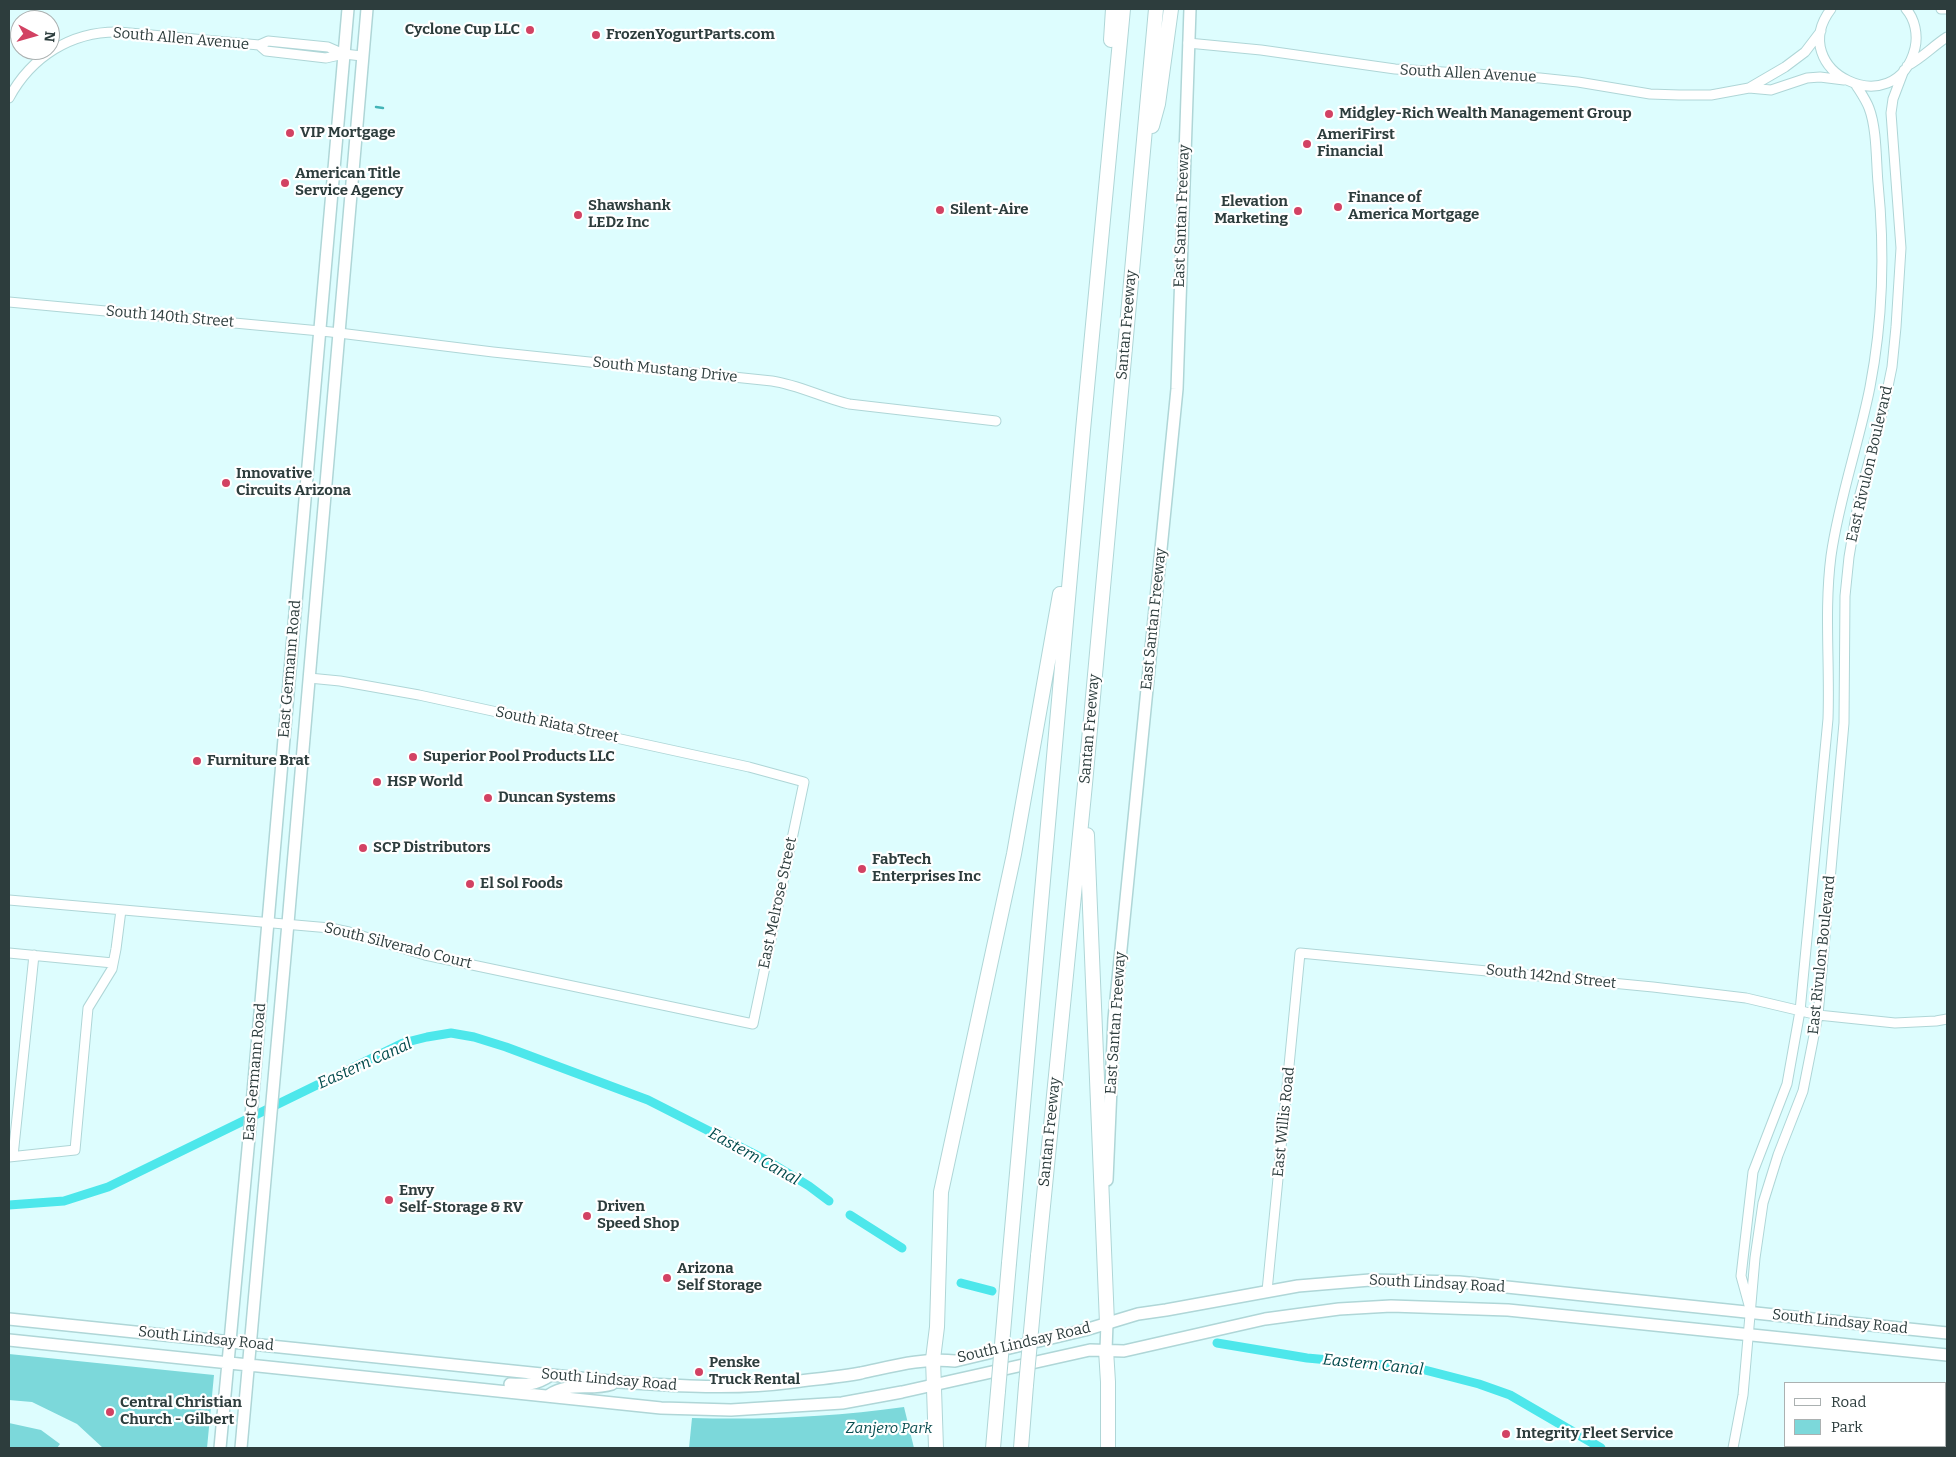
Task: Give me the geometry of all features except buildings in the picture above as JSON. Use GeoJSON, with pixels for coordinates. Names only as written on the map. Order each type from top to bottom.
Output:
{"type":"FeatureCollection","features":[{"type":"Feature","properties":{"kind":"highway"},"geometry":{"type":"LineString","coordinates":[[1106,186],[1104,132],[1113,9]]}},
{"type":"Feature","properties":{"kind":"highway","name":"Santan Freeway"},"geometry":{"type":"LineString","coordinates":[[992,1448],[1083,430],[1123,9]]}},
{"type":"Feature","properties":{"kind":"highway","name":"Santan Freeway"},"geometry":{"type":"LineString","coordinates":[[1021,1448],[1156,9]]}},
{"type":"Feature","properties":{"kind":"highway"},"geometry":{"type":"LineString","coordinates":[[1141,168],[1158,104],[1171,9]]}},
{"type":"Feature","properties":{"kind":"highway"},"geometry":{"type":"LineString","coordinates":[[936,1448],[933,1359],[937,1327],[942,1186],[1020,826],[1064,573],[1083,430]]}},
{"type":"Feature","properties":{"kind":"highway"},"geometry":{"type":"LineString","coordinates":[[1084,784],[1107,1323]]}},
{"type":"Feature","properties":{"kind":"highway"},"geometry":{"type":"LineString","coordinates":[[1106,1350],[1108,1448]]}},
{"type":"Feature","properties":{"kind":"main road","name":"East Germann Road"},"geometry":{"type":"LineString","coordinates":[[241,1448],[252,1344],[309,678],[348,9]]}},
{"type":"Feature","properties":{"kind":"main road","name":"East Germann Road"},"geometry":{"type":"LineString","coordinates":[[220,1448],[268,922],[330,332],[367,9]]}},
{"type":"Feature","properties":{"kind":"main road","name":"East Santan Freeway"},"geometry":{"type":"LineString","coordinates":[[1104,1229],[1114,1019],[1177,389],[1190,9]]}},
{"type":"Feature","properties":{"kind":"main road","name":"South Lindsay Road"},"geometry":{"type":"LineString","coordinates":[[9,1320],[618,1382],[702,1387],[791,1383],[860,1373],[904,1363],[933,1359],[954,1362],[1086,1330],[1138,1314],[1267,1291],[1329,1282],[1370,1280],[1412,1280],[1543,1290],[1947,1332]]}},
{"type":"Feature","properties":{"kind":"main road","name":"South Lindsay Road"},"geometry":{"type":"LineString","coordinates":[[9,1340],[661,1408],[731,1410],[842,1403],[934,1386],[1090,1350],[1124,1351],[1266,1318],[1339,1309],[1391,1306],[1508,1310],[1748,1333],[1947,1355]]}},
{"type":"Feature","properties":{"kind":"main road"},"geometry":{"type":"LineString","coordinates":[[1106,1350],[1107,1323]]}},
{"type":"Feature","properties":{"kind":"main road"},"geometry":{"type":"LineString","coordinates":[[471,1387],[496,1383],[532,1384],[541,1382],[551,1375]]}},
{"type":"Feature","properties":{"kind":"main road"},"geometry":{"type":"LineString","coordinates":[[549,1396],[558,1389],[599,1388],[618,1382]]}},
{"type":"Feature","properties":{"kind":"street","name":"East Rivulon Boulevard"},"geometry":{"type":"LineString","coordinates":[[1751,1312],[1755,1258],[1763,1203],[1778,1155],[1803,1091],[1818,1015],[1844,723],[1845,596],[1849,558],[1859,498],[1884,406],[1892,367],[1896,327],[1901,248],[1891,113],[1893,99],[1906,68],[1913,57],[1916,42],[1915,27],[1906,9]]}},
{"type":"Feature","properties":{"kind":"street"},"geometry":{"type":"LineString","coordinates":[[1941,9],[1947,9]]}},
{"type":"Feature","properties":{"kind":"street"},"geometry":{"type":"LineString","coordinates":[[1828,11],[1821,31],[1821,46],[1825,59],[1833,71],[1844,80],[1856,85],[1870,87],[1895,79],[1935,44],[1947,37]]}},
{"type":"Feature","properties":{"kind":"street","name":"South Allen Avenue"},"geometry":{"type":"LineString","coordinates":[[1749,88],[1785,67],[1804,52],[1821,31]]}},
{"type":"Feature","properties":{"kind":"street","name":"South Allen Avenue"},"geometry":{"type":"LineString","coordinates":[[9,98],[27,70],[62,46],[84,35],[119,32],[258,45],[266,51],[326,58],[344,54],[362,56]]}},
{"type":"Feature","properties":{"kind":"street","name":"South Allen Avenue"},"geometry":{"type":"LineString","coordinates":[[1188,44],[1261,50],[1406,71],[1486,74],[1578,82],[1650,94],[1679,96],[1711,95],[1749,88],[1771,90],[1807,78],[1820,77],[1844,80]]}},
{"type":"Feature","properties":{"kind":"street","name":"East Rivulon Boulevard"},"geometry":{"type":"LineString","coordinates":[[1751,1312],[1741,1276],[1753,1172],[1786,1084],[1800,1011],[1828,719],[1827,606],[1831,555],[1837,522],[1870,387],[1880,323],[1883,279],[1881,213],[1872,119],[1869,108],[1856,85]]}},
{"type":"Feature","properties":{"kind":"street","name":"South 140th Street"},"geometry":{"type":"LineString","coordinates":[[9,302],[330,332]]}},
{"type":"Feature","properties":{"kind":"street","name":"South Mustang Drive"},"geometry":{"type":"LineString","coordinates":[[330,332],[493,352],[772,381],[799,387],[835,401],[850,404],[996,421]]}},
{"type":"Feature","properties":{"kind":"street","name":"South Riata Street"},"geometry":{"type":"LineString","coordinates":[[309,678],[340,681],[419,695],[749,767],[804,782]]}},
{"type":"Feature","properties":{"kind":"street","name":"East Melrose Street"},"geometry":{"type":"LineString","coordinates":[[753,1024],[804,782]]}},
{"type":"Feature","properties":{"kind":"street","name":"South Silverado Court"},"geometry":{"type":"LineString","coordinates":[[9,900],[288,923],[349,932],[425,955],[753,1024]]}},
{"type":"Feature","properties":{"kind":"street"},"geometry":{"type":"LineString","coordinates":[[34,955],[11,1156],[75,1150],[88,1008],[112,969],[121,910]]}},
{"type":"Feature","properties":{"kind":"street"},"geometry":{"type":"LineString","coordinates":[[9,953],[113,962]]}},
{"type":"Feature","properties":{"kind":"street","name":"South 142nd Street"},"geometry":{"type":"LineString","coordinates":[[1300,953],[1653,987],[1746,998],[1818,1015],[1895,1023],[1947,1019]]}},
{"type":"Feature","properties":{"kind":"street","name":"East Willis Road"},"geometry":{"type":"LineString","coordinates":[[1267,1291],[1300,953]]}},
{"type":"Feature","properties":{"kind":"street"},"geometry":{"type":"LineString","coordinates":[[1733,1448],[1743,1395],[1751,1312]]}},
{"type":"Feature","properties":{"kind":"green space","name":"Central Christian Church - Gilbert"},"geometry":{"type":"Polygon","coordinates":[[[9,1354],[214,1375],[207,1448],[103,1448],[77,1424],[32,1402],[9,1400],[9,1354]]]}},
{"type":"Feature","properties":{"kind":"green space","name":"Zanjero Park"},"geometry":{"type":"Polygon","coordinates":[[[904,1407],[914,1448],[689,1448],[692,1418],[798,1417],[904,1407]]]}},
{"type":"Feature","properties":{"kind":"green space"},"geometry":{"type":"Polygon","coordinates":[[[9,1423],[41,1430],[60,1444],[57,1448],[9,1448],[9,1423]]]}},
{"type":"Feature","properties":{"kind":"waterway"},"geometry":{"type":"LineString","coordinates":[[376,107],[383,108]]}},
{"type":"Feature","properties":{"kind":"waterway","name":"Eastern Canal"},"geometry":{"type":"LineString","coordinates":[[9,1205],[64,1201],[108,1187],[403,1043],[451,1033],[474,1037],[506,1047],[648,1100],[768,1161],[809,1186],[829,1201]]}},
{"type":"Feature","properties":{"kind":"waterway","name":"Eastern Canal"},"geometry":{"type":"LineString","coordinates":[[850,1215],[902,1248]]}},
{"type":"Feature","properties":{"kind":"waterway","name":"Eastern Canal"},"geometry":{"type":"LineString","coordinates":[[961,1283],[992,1291]]}},
{"type":"Feature","properties":{"kind":"waterway","name":"Eastern Canal"},"geometry":{"type":"LineString","coordinates":[[1217,1343],[1307,1358],[1417,1368],[1479,1384],[1510,1395],[1601,1448]]}},
{"type":"Feature","properties":{"kind":"place","name":"Cyclone Cup LLC"},"geometry":{"type":"Point","coordinates":[530,30]}},
{"type":"Feature","properties":{"kind":"place","name":"FrozenYogurtParts.com"},"geometry":{"type":"Point","coordinates":[596,35]}},
{"type":"Feature","properties":{"kind":"place","name":"Midgley-Rich Wealth Management Group"},"geometry":{"type":"Point","coordinates":[1329,114]}},
{"type":"Feature","properties":{"kind":"place","name":"VIP Mortgage"},"geometry":{"type":"Point","coordinates":[290,133]}},
{"type":"Feature","properties":{"kind":"place","name":"AmeriFirst Financial"},"geometry":{"type":"Point","coordinates":[1307,144]}},
{"type":"Feature","properties":{"kind":"place","name":"American Title Service Agency"},"geometry":{"type":"Point","coordinates":[285,183]}},
{"type":"Feature","properties":{"kind":"place","name":"Finance of America Mortgage"},"geometry":{"type":"Point","coordinates":[1338,207]}},
{"type":"Feature","properties":{"kind":"place","name":"Silent-Aire"},"geometry":{"type":"Point","coordinates":[940,210]}},
{"type":"Feature","properties":{"kind":"place","name":"Elevation Marketing"},"geometry":{"type":"Point","coordinates":[1298,211]}},
{"type":"Feature","properties":{"kind":"place","name":"Shawshank LEDz Inc"},"geometry":{"type":"Point","coordinates":[578,215]}},
{"type":"Feature","properties":{"kind":"place","name":"Innovative Circuits Arizona"},"geometry":{"type":"Point","coordinates":[226,483]}},
{"type":"Feature","properties":{"kind":"place","name":"Superior Pool Products LLC"},"geometry":{"type":"Point","coordinates":[413,757]}},
{"type":"Feature","properties":{"kind":"place","name":"Furniture Brat"},"geometry":{"type":"Point","coordinates":[197,761]}},
{"type":"Feature","properties":{"kind":"place","name":"HSP World"},"geometry":{"type":"Point","coordinates":[377,782]}},
{"type":"Feature","properties":{"kind":"place","name":"Duncan Systems"},"geometry":{"type":"Point","coordinates":[488,798]}},
{"type":"Feature","properties":{"kind":"place","name":"SCP Distributors"},"geometry":{"type":"Point","coordinates":[363,848]}},
{"type":"Feature","properties":{"kind":"place","name":"FabTech Enterprises Inc"},"geometry":{"type":"Point","coordinates":[862,869]}},
{"type":"Feature","properties":{"kind":"place","name":"El Sol Foods"},"geometry":{"type":"Point","coordinates":[470,884]}},
{"type":"Feature","properties":{"kind":"place","name":"Envy Self-Storage & RV"},"geometry":{"type":"Point","coordinates":[389,1200]}},
{"type":"Feature","properties":{"kind":"place","name":"Driven Speed Shop"},"geometry":{"type":"Point","coordinates":[587,1216]}},
{"type":"Feature","properties":{"kind":"place","name":"Arizona Self Storage"},"geometry":{"type":"Point","coordinates":[667,1278]}},
{"type":"Feature","properties":{"kind":"place","name":"Penske Truck Rental"},"geometry":{"type":"Point","coordinates":[699,1372]}},
{"type":"Feature","properties":{"kind":"place","name":"Central Christian Church - Gilbert"},"geometry":{"type":"Point","coordinates":[110,1412]}},
{"type":"Feature","properties":{"kind":"place","name":"Integrity Fleet Service"},"geometry":{"type":"Point","coordinates":[1506,1434]}}]}
